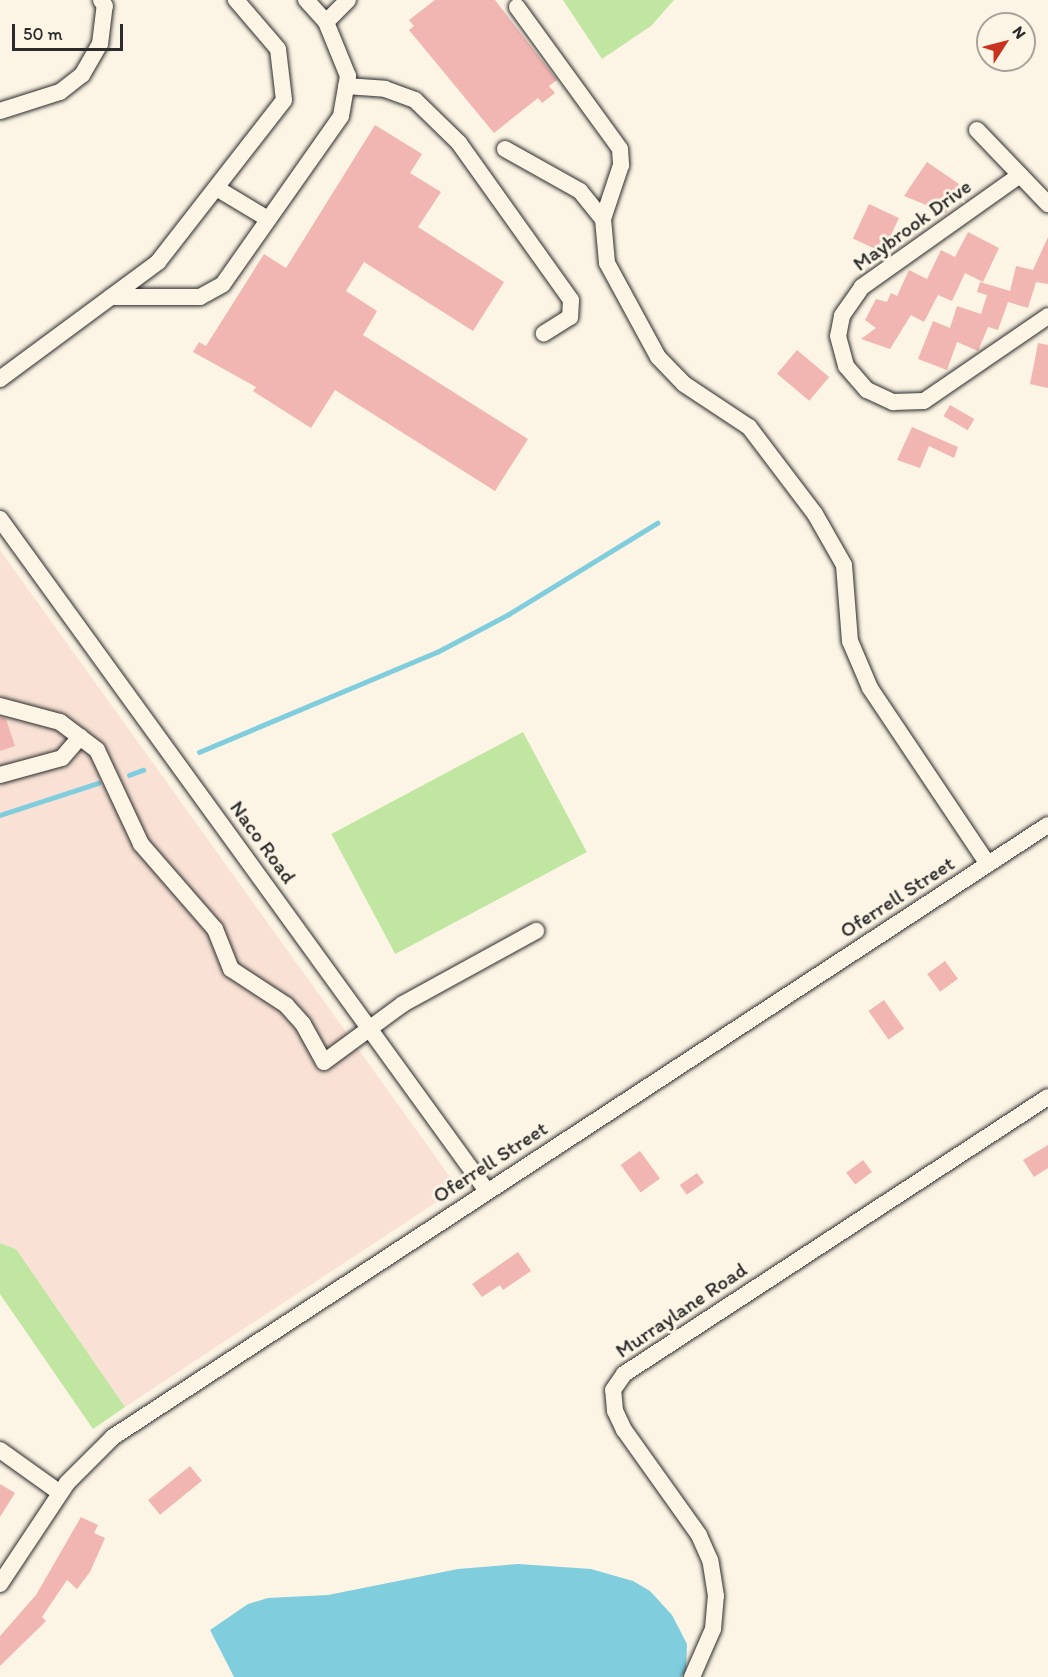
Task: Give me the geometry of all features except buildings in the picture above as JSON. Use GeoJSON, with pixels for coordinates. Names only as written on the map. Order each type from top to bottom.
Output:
{"type":"FeatureCollection","features":[{"type":"Feature","properties":{"kind":"street"},"geometry":{"type":"LineString","coordinates":[[0,111],[60,92],[82,75],[100,45],[105,6],[101,0]]}},
{"type":"Feature","properties":{"kind":"street"},"geometry":{"type":"LineString","coordinates":[[0,379],[159,262],[218,189],[284,100],[278,49],[236,0]]}},
{"type":"Feature","properties":{"kind":"street"},"geometry":{"type":"LineString","coordinates":[[111,297],[200,297],[223,284],[341,116],[348,76],[326,22],[306,0]]}},
{"type":"Feature","properties":{"kind":"street"},"geometry":{"type":"LineString","coordinates":[[326,22],[348,0]]}},
{"type":"Feature","properties":{"kind":"street"},"geometry":{"type":"LineString","coordinates":[[517,7],[620,149],[621,165],[603,219],[607,263],[658,357],[684,384],[749,427],[815,514],[844,564],[850,641],[870,688],[987,864]]}},
{"type":"Feature","properties":{"kind":"street"},"geometry":{"type":"LineString","coordinates":[[346,86],[385,90],[415,100],[459,142],[571,300],[570,317],[544,333]]}},
{"type":"Feature","properties":{"kind":"street"},"geometry":{"type":"LineString","coordinates":[[977,130],[1048,204]]}},
{"type":"Feature","properties":{"kind":"street"},"geometry":{"type":"LineString","coordinates":[[505,149],[580,191],[603,219]]}},
{"type":"Feature","properties":{"kind":"street","name":"Maybrook Drive"},"geometry":{"type":"LineString","coordinates":[[1020,175],[862,287],[842,316],[838,336],[846,366],[867,390],[893,402],[924,401],[1048,316]]}},
{"type":"Feature","properties":{"kind":"street"},"geometry":{"type":"LineString","coordinates":[[218,189],[268,219]]}},
{"type":"Feature","properties":{"kind":"street","name":"Naco Road"},"geometry":{"type":"LineString","coordinates":[[0,519],[488,1191]]}},
{"type":"Feature","properties":{"kind":"street"},"geometry":{"type":"LineString","coordinates":[[0,706],[60,722],[97,750],[141,844],[215,929],[231,969],[286,1005],[303,1024],[324,1062],[403,1004],[536,931]]}},
{"type":"Feature","properties":{"kind":"street"},"geometry":{"type":"LineString","coordinates":[[0,775],[62,758],[81,737]]}},
{"type":"Feature","properties":{"kind":"street","name":"Oferrell Street"},"geometry":{"type":"LineString","coordinates":[[0,1584],[60,1493],[113,1437],[1048,825]]}},
{"type":"Feature","properties":{"kind":"street","name":"Murraylane Road"},"geometry":{"type":"LineString","coordinates":[[692,1677],[713,1629],[716,1596],[710,1560],[699,1535],[624,1430],[615,1411],[613,1390],[624,1374],[1048,1097]]}},
{"type":"Feature","properties":{"kind":"street"},"geometry":{"type":"LineString","coordinates":[[0,1450],[60,1493]]}},
{"type":"Feature","properties":{"kind":"shaded area"},"geometry":{"type":"Polygon","coordinates":[[[0,550],[458,1188],[125,1407],[16,1249],[0,1243],[0,550]]]}},
{"type":"Feature","properties":{"kind":"green space"},"geometry":{"type":"Polygon","coordinates":[[[563,0],[674,0],[651,26],[602,59],[563,0]]]}},
{"type":"Feature","properties":{"kind":"green space"},"geometry":{"type":"Polygon","coordinates":[[[523,732],[587,852],[395,954],[331,834],[523,732]]]}},
{"type":"Feature","properties":{"kind":"green space"},"geometry":{"type":"Polygon","coordinates":[[[0,1243],[16,1249],[125,1407],[93,1429],[0,1294],[0,1243]]]}},
{"type":"Feature","properties":{"kind":"water"},"geometry":{"type":"Polygon","coordinates":[[[518,1564],[591,1569],[633,1581],[650,1591],[672,1615],[687,1644],[686,1672],[681,1677],[234,1677],[210,1630],[248,1604],[268,1598],[328,1595],[458,1569],[518,1564]]]}},
{"type":"Feature","properties":{"kind":"waterway"},"geometry":{"type":"LineString","coordinates":[[199,752],[437,652],[509,614],[657,523]]}},
{"type":"Feature","properties":{"kind":"waterway"},"geometry":{"type":"LineString","coordinates":[[129,775],[143,770]]}},
{"type":"Feature","properties":{"kind":"waterway"},"geometry":{"type":"LineString","coordinates":[[0,815],[98,783]]}}]}
